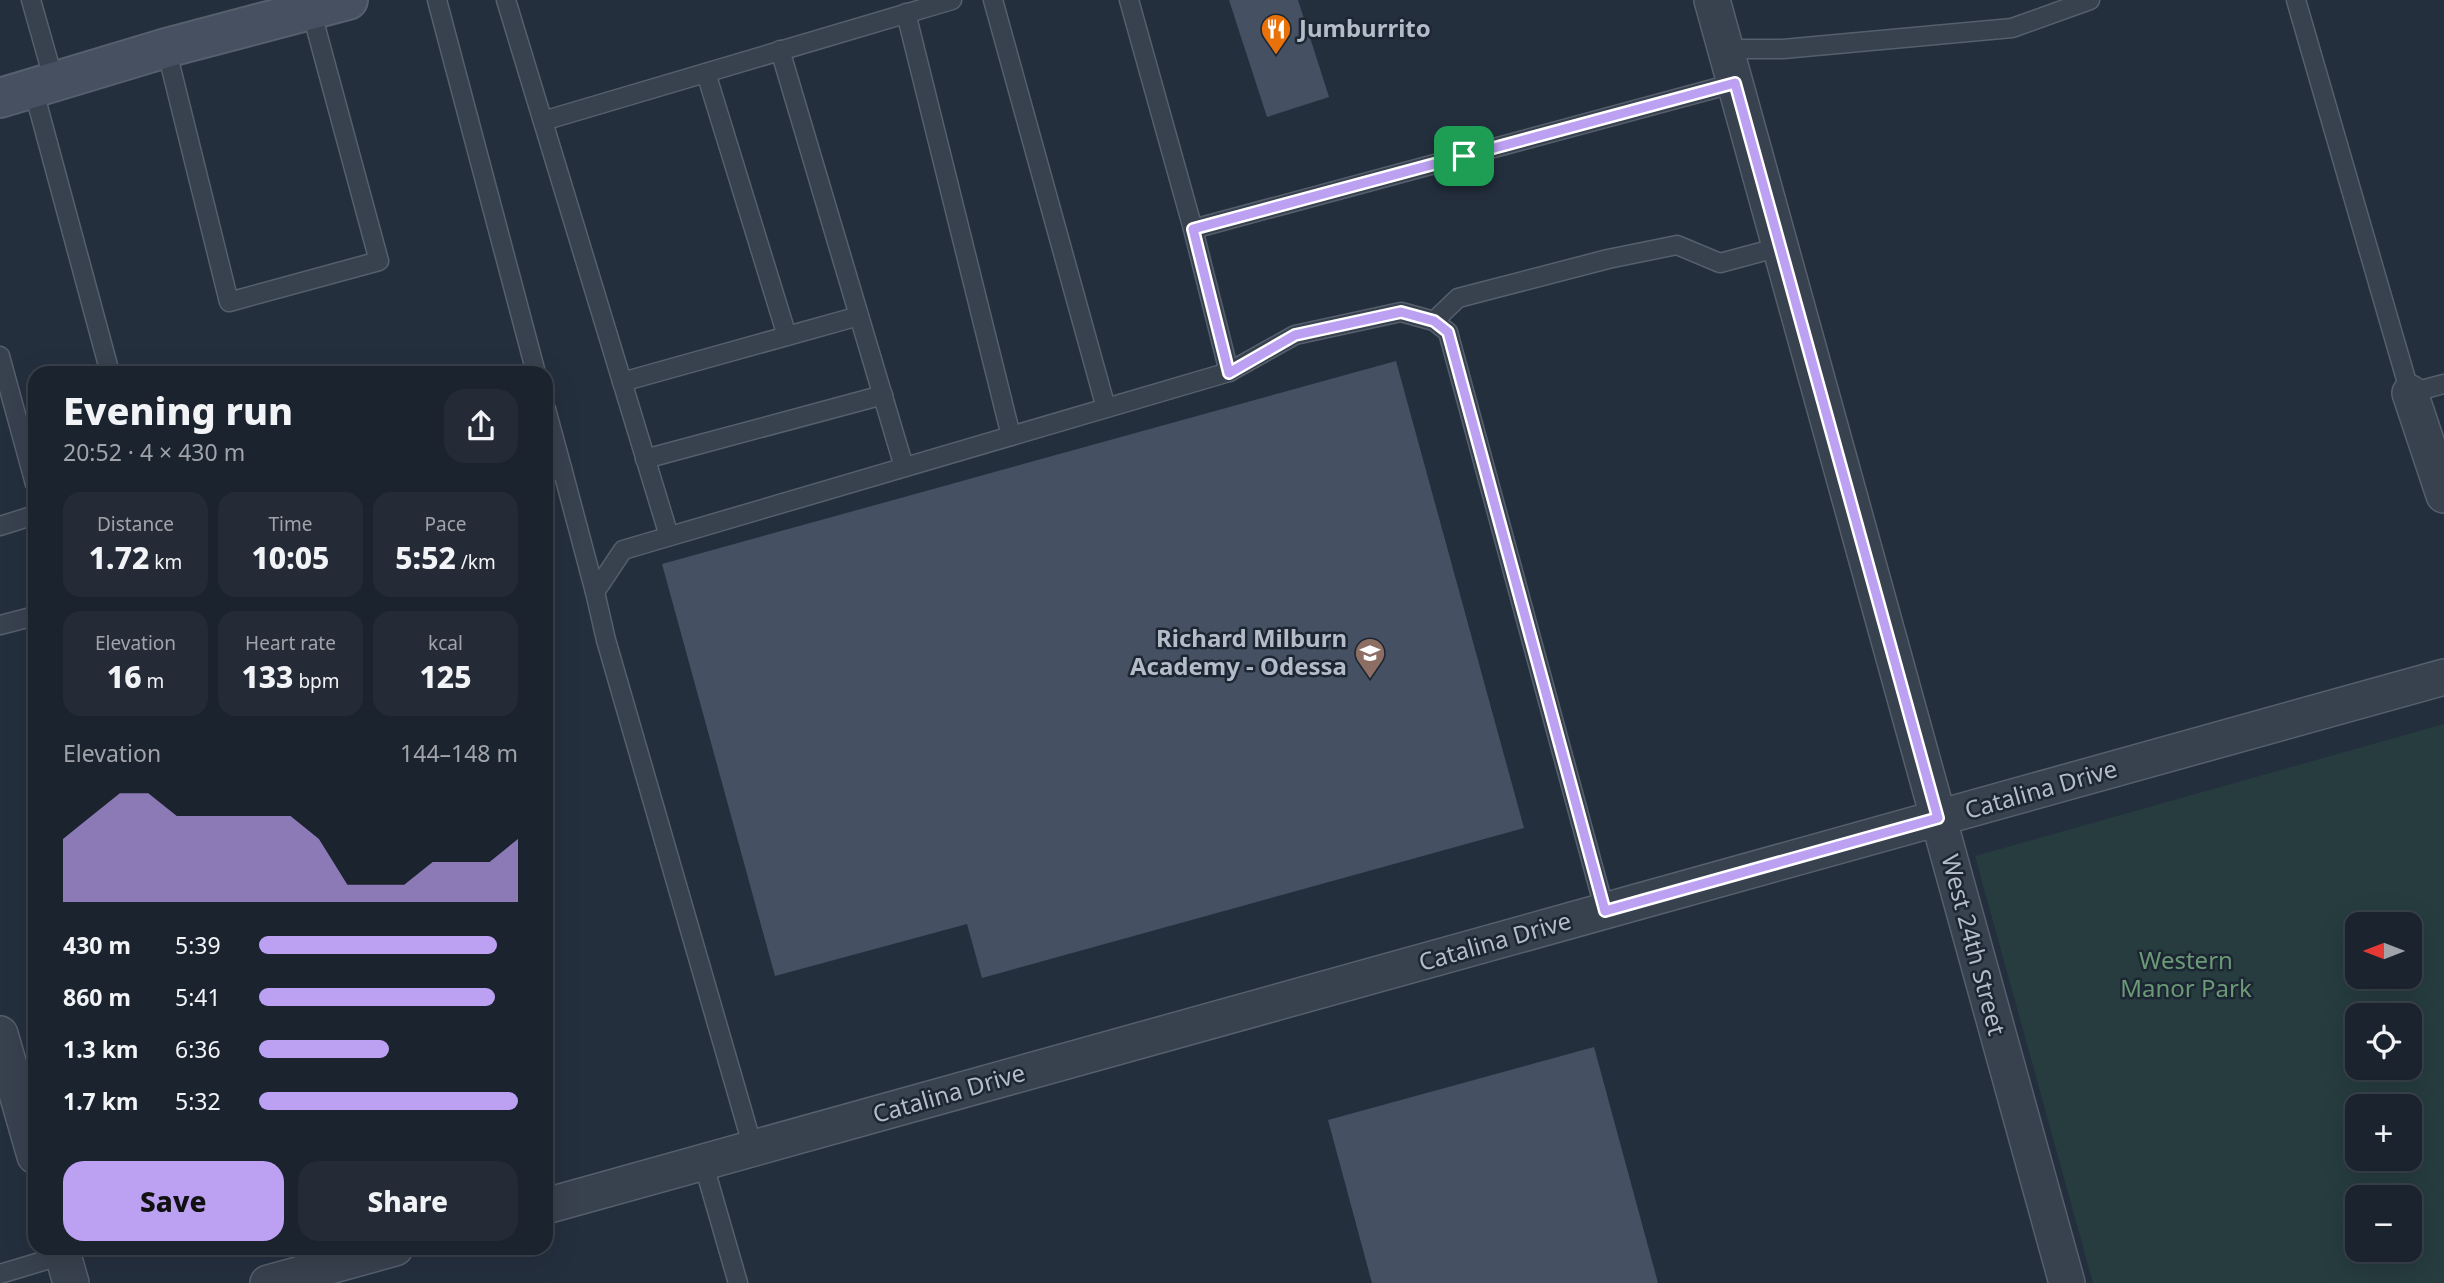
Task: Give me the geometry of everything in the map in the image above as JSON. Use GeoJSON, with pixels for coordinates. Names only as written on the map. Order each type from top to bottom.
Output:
{"type":"FeatureCollection","features":[{"type":"Feature","properties":{"kind":"main road"},"geometry":{"type":"LineString","coordinates":[[29,89],[166,48],[348,0]]}},
{"type":"Feature","properties":{"kind":"street","name":"West 24th Street"},"geometry":{"type":"LineString","coordinates":[[1712,0],[2067,1283]]}},
{"type":"Feature","properties":{"kind":"street"},"geometry":{"type":"LineString","coordinates":[[2410,393],[2444,495]]}},
{"type":"Feature","properties":{"kind":"street","name":"Catalina Drive"},"geometry":{"type":"LineString","coordinates":[[553,1204],[2444,677]]}},
{"type":"Feature","properties":{"kind":"street"},"geometry":{"type":"LineString","coordinates":[[0,1034],[28,1132]]}},
{"type":"Feature","properties":{"kind":"street"},"geometry":{"type":"LineString","coordinates":[[268,1283],[317,1276],[376,1255]]}},
{"type":"Feature","properties":{"kind":"lane"},"geometry":{"type":"LineString","coordinates":[[31,0],[29,89],[108,366]]}},
{"type":"Feature","properties":{"kind":"lane"},"geometry":{"type":"LineString","coordinates":[[436,0],[534,366]]}},
{"type":"Feature","properties":{"kind":"lane"},"geometry":{"type":"LineString","coordinates":[[506,0],[669,536]]}},
{"type":"Feature","properties":{"kind":"lane"},"geometry":{"type":"LineString","coordinates":[[543,121],[933,3],[952,0]]}},
{"type":"Feature","properties":{"kind":"lane"},"geometry":{"type":"LineString","coordinates":[[992,0],[1106,408]]}},
{"type":"Feature","properties":{"kind":"lane"},"geometry":{"type":"LineString","coordinates":[[1129,0],[1193,229],[1229,373]]}},
{"type":"Feature","properties":{"kind":"lane"},"geometry":{"type":"LineString","coordinates":[[1725,49],[1783,49],[2012,28],[2090,0]]}},
{"type":"Feature","properties":{"kind":"lane"},"geometry":{"type":"LineString","coordinates":[[2296,0],[2410,393],[2444,384]]}},
{"type":"Feature","properties":{"kind":"lane"},"geometry":{"type":"LineString","coordinates":[[166,48],[229,302],[379,261],[311,10]]}},
{"type":"Feature","properties":{"kind":"lane"},"geometry":{"type":"LineString","coordinates":[[906,13],[1011,436]]}},
{"type":"Feature","properties":{"kind":"lane"},"geometry":{"type":"LineString","coordinates":[[780,50],[904,467]]}},
{"type":"Feature","properties":{"kind":"lane"},"geometry":{"type":"LineString","coordinates":[[706,73],[787,336]]}},
{"type":"Feature","properties":{"kind":"lane"},"geometry":{"type":"LineString","coordinates":[[1193,229],[1735,83]]}},
{"type":"Feature","properties":{"kind":"lane"},"geometry":{"type":"LineString","coordinates":[[1434,321],[1458,298],[1608,259],[1677,245],[1720,263],[1780,247]]}},
{"type":"Feature","properties":{"kind":"lane"},"geometry":{"type":"LineString","coordinates":[[595,592],[623,550],[1229,373],[1295,335],[1401,312],[1434,321],[1448,332],[1605,911]]}},
{"type":"Feature","properties":{"kind":"lane"},"geometry":{"type":"LineString","coordinates":[[622,382],[859,316]]}},
{"type":"Feature","properties":{"kind":"lane"},"geometry":{"type":"LineString","coordinates":[[0,356],[28,458]]}},
{"type":"Feature","properties":{"kind":"lane"},"geometry":{"type":"LineString","coordinates":[[645,458],[883,395]]}},
{"type":"Feature","properties":{"kind":"lane"},"geometry":{"type":"LineString","coordinates":[[554,471],[595,592],[606,640],[753,1148]]}},
{"type":"Feature","properties":{"kind":"lane"},"geometry":{"type":"LineString","coordinates":[[0,526],[28,517]]}},
{"type":"Feature","properties":{"kind":"lane"},"geometry":{"type":"LineString","coordinates":[[0,625],[28,618]]}},
{"type":"Feature","properties":{"kind":"lane"},"geometry":{"type":"LineString","coordinates":[[703,1162],[738,1283]]}},
{"type":"Feature","properties":{"kind":"lane"},"geometry":{"type":"LineString","coordinates":[[0,1274],[65,1262]]}},
{"type":"Feature","properties":{"kind":"green space","name":"Western Manor Park"},"geometry":{"type":"Polygon","coordinates":[[[2444,724],[2444,1283],[2093,1283],[1975,856],[2444,724]]]}},
{"type":"Feature","properties":{"kind":"building"},"geometry":{"type":"Polygon","coordinates":[[[1229,0],[1298,0],[1329,97],[1267,117],[1229,0]]]}},
{"type":"Feature","properties":{"kind":"building"},"geometry":{"type":"Polygon","coordinates":[[[1396,361],[1524,828],[982,978],[967,924],[775,976],[662,564],[1396,361]]]}},
{"type":"Feature","properties":{"kind":"building"},"geometry":{"type":"Polygon","coordinates":[[[1594,1047],[1658,1283],[1372,1283],[1328,1120],[1594,1047]]]}},
{"type":"Feature","properties":{"kind":"place","name":"Jumburrito"},"geometry":{"type":"Point","coordinates":[1276,56]}},
{"type":"Feature","properties":{"kind":"place","name":"Richard Milburn Academy - Odessa"},"geometry":{"type":"Point","coordinates":[1370,680]}},
{"type":"Feature","properties":{"kind":"route"},"geometry":{"type":"LineString","coordinates":[[1735,83],[1938,818],[1605,911],[1448,332],[1434,321],[1401,312],[1295,335],[1229,373],[1193,229],[1464,156],[1735,83]]}}]}
